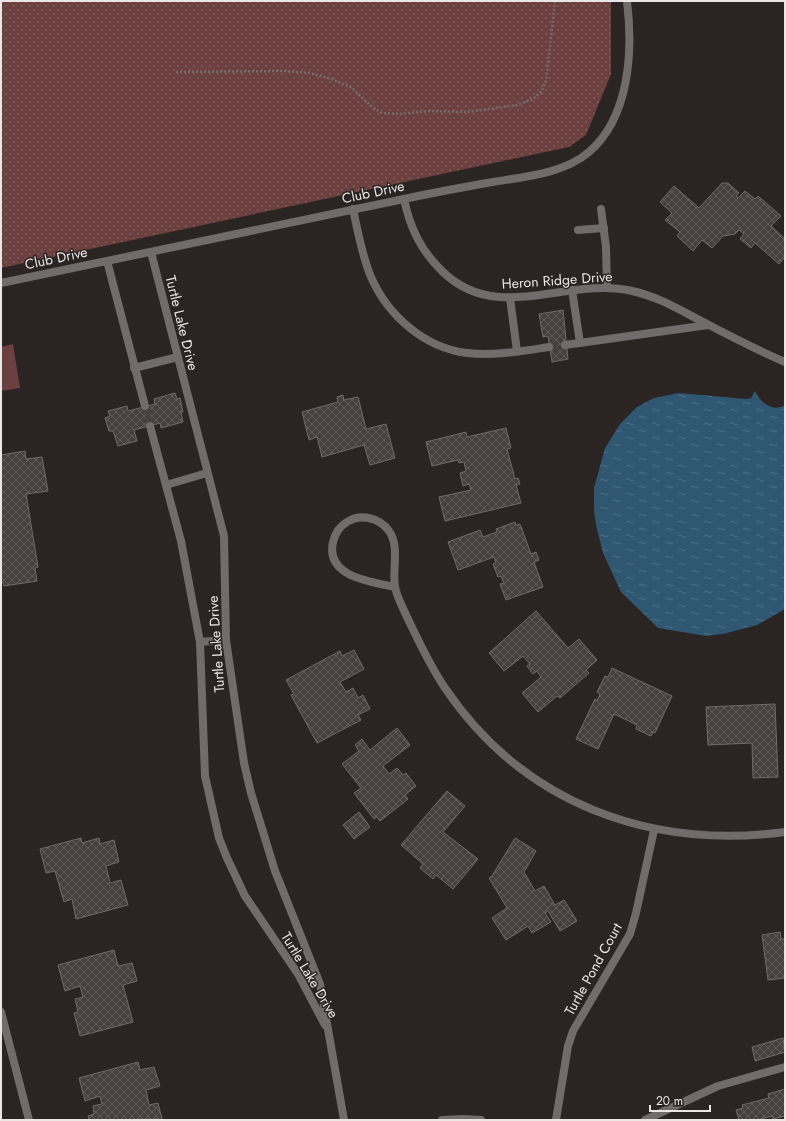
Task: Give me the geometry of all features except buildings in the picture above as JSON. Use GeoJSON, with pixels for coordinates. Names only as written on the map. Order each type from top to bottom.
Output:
{"type":"FeatureCollection","features":[{"type":"Feature","properties":{"kind":"street","name":"Club Drive"},"geometry":{"type":"LineString","coordinates":[[1,283],[353,209],[543,172],[574,162],[590,151],[604,136],[613,120],[620,101],[628,53],[627,1]]}},
{"type":"Feature","properties":{"kind":"street","name":"Heron Ridge Drive"},"geometry":{"type":"LineString","coordinates":[[404,199],[409,221],[416,238],[437,266],[465,288],[492,297],[510,298],[572,290],[607,288],[630,290],[658,298],[708,325],[785,362]]}},
{"type":"Feature","properties":{"kind":"street"},"geometry":{"type":"LineString","coordinates":[[353,209],[363,252],[371,277],[384,302],[414,332],[433,343],[466,353],[494,354],[550,347]]}},
{"type":"Feature","properties":{"kind":"street"},"geometry":{"type":"LineString","coordinates":[[601,209],[604,228],[607,288]]}},
{"type":"Feature","properties":{"kind":"street"},"geometry":{"type":"LineString","coordinates":[[578,230],[604,228]]}},
{"type":"Feature","properties":{"kind":"street","name":"Turtle Lake Drive"},"geometry":{"type":"LineString","coordinates":[[151,252],[224,536],[226,640],[238,732],[251,793],[275,871],[320,984],[344,1120]]}},
{"type":"Feature","properties":{"kind":"street"},"geometry":{"type":"LineString","coordinates":[[107,261],[144,406]]}},
{"type":"Feature","properties":{"kind":"street"},"geometry":{"type":"LineString","coordinates":[[572,290],[580,343]]}},
{"type":"Feature","properties":{"kind":"street"},"geometry":{"type":"LineString","coordinates":[[510,298],[516,352]]}},
{"type":"Feature","properties":{"kind":"street"},"geometry":{"type":"LineString","coordinates":[[565,345],[708,325]]}},
{"type":"Feature","properties":{"kind":"street"},"geometry":{"type":"LineString","coordinates":[[134,368],[178,358]]}},
{"type":"Feature","properties":{"kind":"street","name":"Turtle Lake Drive"},"geometry":{"type":"LineString","coordinates":[[150,426],[181,541],[200,642],[205,776],[219,838],[245,896],[298,974],[327,1029]]}},
{"type":"Feature","properties":{"kind":"street"},"geometry":{"type":"LineString","coordinates":[[166,485],[207,472]]}},
{"type":"Feature","properties":{"kind":"street"},"geometry":{"type":"LineString","coordinates":[[395,588],[351,576],[343,571],[337,564],[333,555],[333,545],[340,527],[348,521],[362,518],[376,520],[384,525],[390,532],[394,542],[395,588],[420,645],[437,676],[470,721],[503,754],[538,782],[573,801],[609,817],[654,830],[694,835],[730,837],[785,832]]}},
{"type":"Feature","properties":{"kind":"street"},"geometry":{"type":"LineString","coordinates":[[200,642],[226,640]]}},
{"type":"Feature","properties":{"kind":"street","name":"Turtle Pond Court"},"geometry":{"type":"LineString","coordinates":[[556,1120],[568,1046],[573,1031],[630,934],[654,830]]}},
{"type":"Feature","properties":{"kind":"street"},"geometry":{"type":"LineString","coordinates":[[1,1012],[29,1120]]}},
{"type":"Feature","properties":{"kind":"street"},"geometry":{"type":"LineString","coordinates":[[645,1120],[718,1086],[785,1067]]}},
{"type":"Feature","properties":{"kind":"street"},"geometry":{"type":"LineString","coordinates":[[442,1120],[463,1118],[481,1120]]}},
{"type":"Feature","properties":{"kind":"path"},"geometry":{"type":"LineString","coordinates":[[176,72],[284,71],[309,73],[332,79],[352,88],[372,107],[382,113],[398,114],[429,111],[468,112],[493,109],[533,99],[541,92],[546,81],[554,1]]}},
{"type":"Feature","properties":{"kind":"shaded area"},"geometry":{"type":"Polygon","coordinates":[[[1,1],[611,1],[611,74],[586,135],[569,147],[1,268],[1,1]]]}},
{"type":"Feature","properties":{"kind":"shaded area"},"geometry":{"type":"Polygon","coordinates":[[[13,344],[20,388],[1,391],[1,347],[13,344]]]}},
{"type":"Feature","properties":{"kind":"water"},"geometry":{"type":"Polygon","coordinates":[[[755,391],[760,399],[767,405],[776,408],[785,405],[785,609],[757,625],[723,634],[706,636],[658,628],[621,592],[603,553],[596,525],[594,488],[605,448],[620,424],[637,407],[654,398],[679,393],[746,399],[751,398],[755,391]]]}},
{"type":"Feature","properties":{"kind":"tunnel"},"geometry":{"type":"LineString","coordinates":[[549,347],[565,345]]}},
{"type":"Feature","properties":{"kind":"tunnel"},"geometry":{"type":"LineString","coordinates":[[145,406],[150,426]]}}]}
